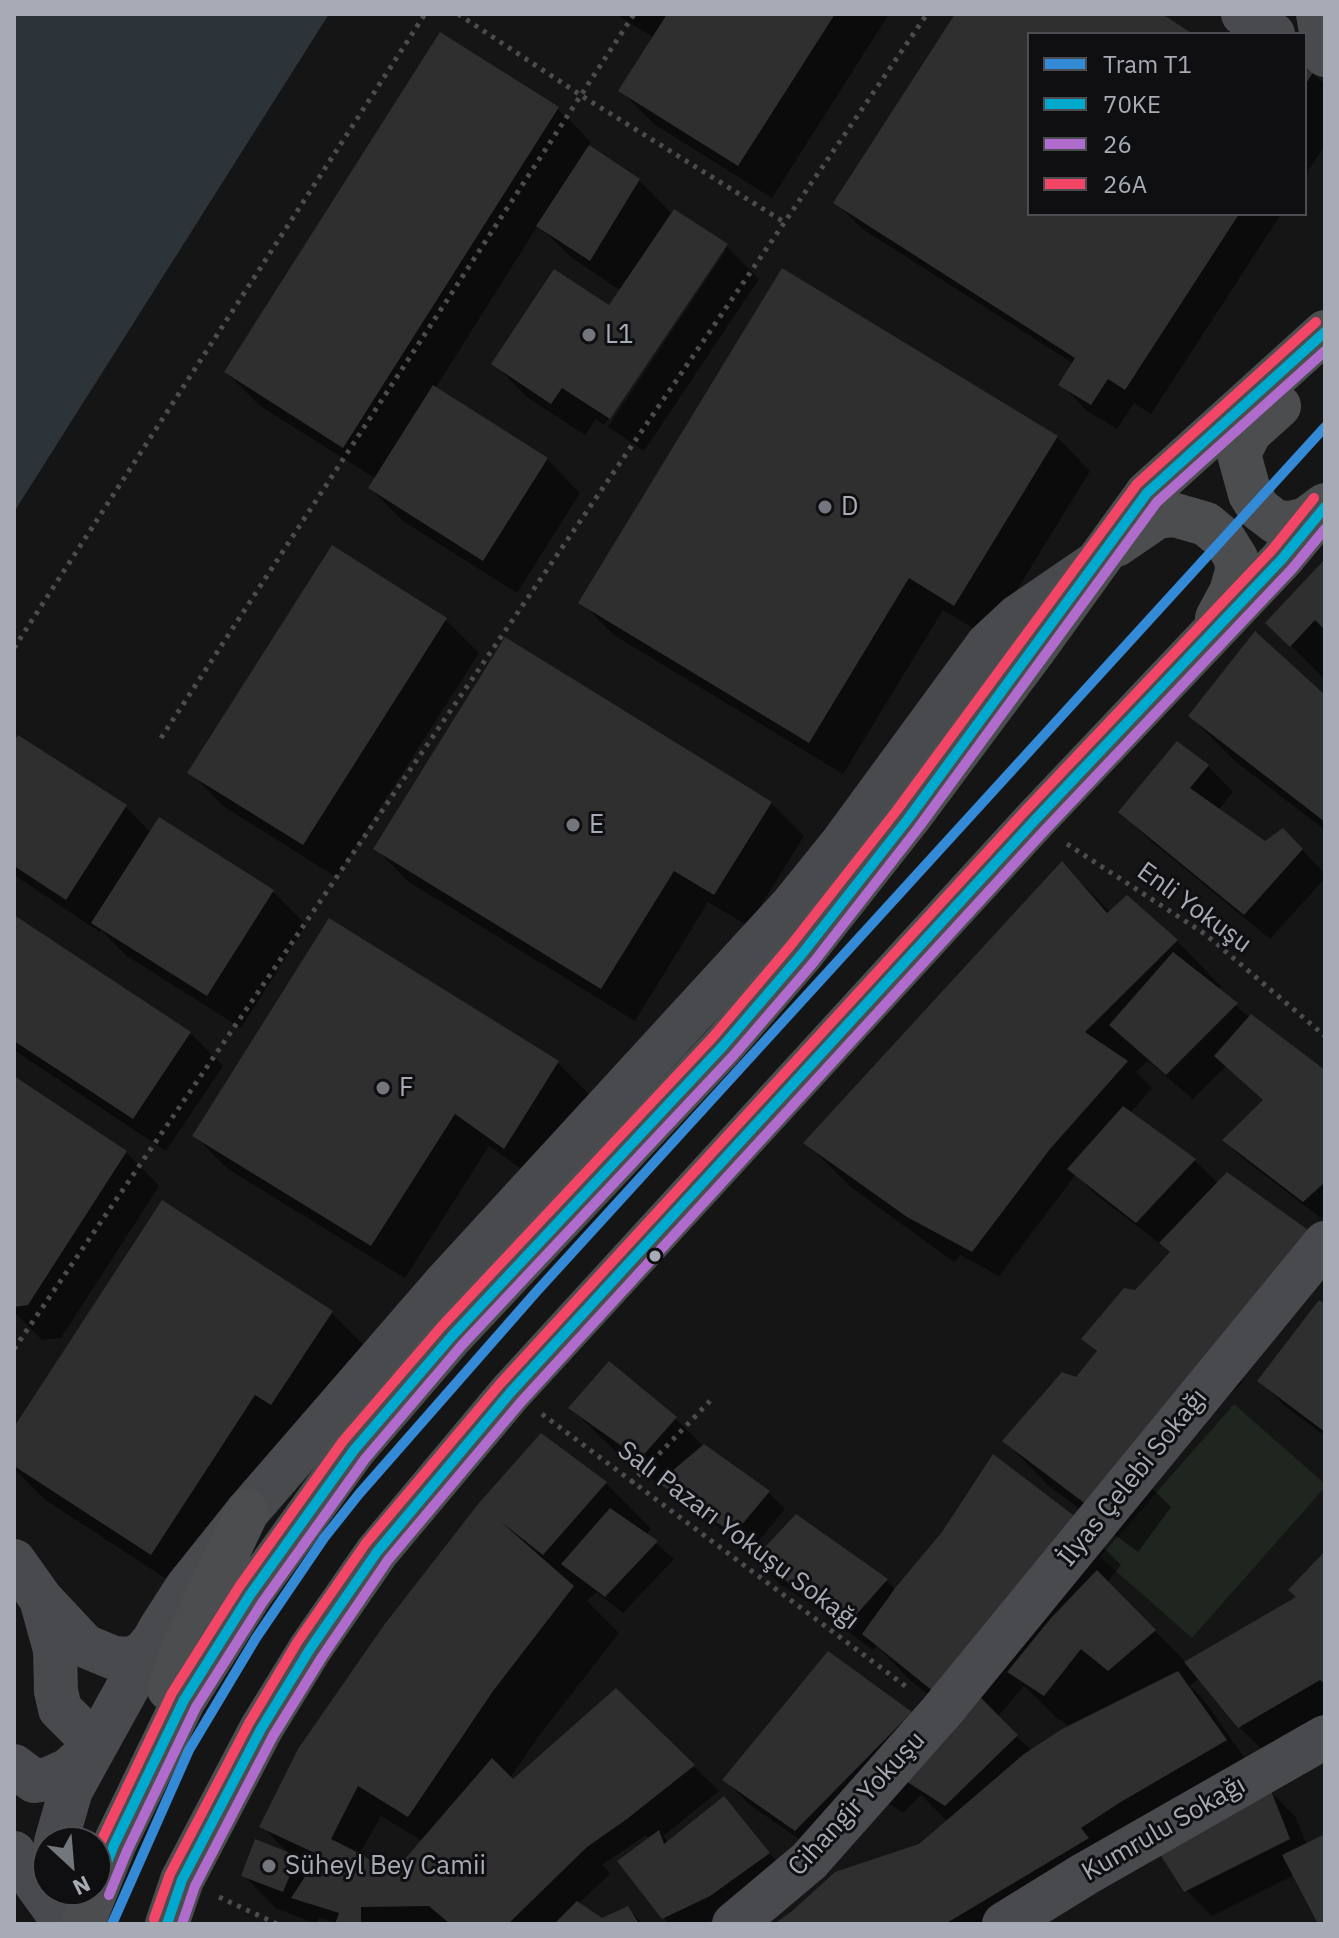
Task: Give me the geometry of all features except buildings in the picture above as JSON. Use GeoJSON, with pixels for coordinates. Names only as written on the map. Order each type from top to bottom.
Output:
{"type":"FeatureCollection","features":[{"type":"Feature","properties":{"kind":"main road"},"geometry":{"type":"LineString","coordinates":[[112,1850],[184,1700],[250,1595],[354,1450],[452,1336],[714,1056],[802,954],[908,819],[1147,493],[1325,332]]}},
{"type":"Feature","properties":{"kind":"main road"},"geometry":{"type":"LineString","coordinates":[[1325,364],[1250,432],[1239,454],[1250,494],[1259,509],[1276,522],[1291,523],[1306,519],[1325,506]]}},
{"type":"Feature","properties":{"kind":"main road"},"geometry":{"type":"LineString","coordinates":[[167,1924],[182,1880],[261,1729],[310,1649],[377,1552],[510,1393],[1035,820],[1282,559],[1325,506]]}},
{"type":"Feature","properties":{"kind":"main road"},"geometry":{"type":"LineString","coordinates":[[1098,562],[1126,536],[1157,517],[1175,515],[1194,519],[1206,524],[1224,539],[1233,550],[1237,571],[1231,592],[1193,653]]}},
{"type":"Feature","properties":{"kind":"main road"},"geometry":{"type":"LineString","coordinates":[[165,1738],[166,1702],[173,1675],[247,1512]]}},
{"type":"Feature","properties":{"kind":"street"},"geometry":{"type":"LineString","coordinates":[[1243,14],[1270,32]]}},
{"type":"Feature","properties":{"kind":"street"},"geometry":{"type":"LineString","coordinates":[[1318,14],[1325,55]]}},
{"type":"Feature","properties":{"kind":"street"},"geometry":{"type":"LineString","coordinates":[[1307,57],[1325,69]]}},
{"type":"Feature","properties":{"kind":"street"},"geometry":{"type":"LineString","coordinates":[[61,1826],[71,1790],[155,1639],[187,1587],[247,1512],[448,1280],[793,904],[843,842],[988,644],[1017,617],[1098,562]]}},
{"type":"Feature","properties":{"kind":"street","name":"İlyas Çelebi Sokağı"},"geometry":{"type":"LineString","coordinates":[[941,1712],[1325,1243]]}},
{"type":"Feature","properties":{"kind":"street"},"geometry":{"type":"LineString","coordinates":[[14,1561],[41,1599],[85,1646],[114,1658],[132,1659],[144,1652],[155,1639]]}},
{"type":"Feature","properties":{"kind":"street"},"geometry":{"type":"LineString","coordinates":[[41,1599],[55,1650],[56,1691],[60,1709],[96,1743]]}},
{"type":"Feature","properties":{"kind":"street","name":"Cihangir Yokuşu"},"geometry":{"type":"LineString","coordinates":[[734,1924],[809,1861],[941,1712]]}},
{"type":"Feature","properties":{"kind":"street","name":"Kumrulu Sokağı"},"geometry":{"type":"LineString","coordinates":[[1004,1924],[1085,1874],[1325,1737]]}},
{"type":"Feature","properties":{"kind":"street"},"geometry":{"type":"LineString","coordinates":[[14,1766],[34,1781],[48,1779],[68,1770],[96,1743]]}},
{"type":"Feature","properties":{"kind":"street"},"geometry":{"type":"LineString","coordinates":[[14,1853],[61,1907]]}},
{"type":"Feature","properties":{"kind":"path"},"geometry":{"type":"LineString","coordinates":[[14,648],[425,14]]}},
{"type":"Feature","properties":{"kind":"path"},"geometry":{"type":"LineString","coordinates":[[458,14],[582,96],[784,222]]}},
{"type":"Feature","properties":{"kind":"path"},"geometry":{"type":"LineString","coordinates":[[161,738],[634,14]]}},
{"type":"Feature","properties":{"kind":"path"},"geometry":{"type":"LineString","coordinates":[[14,1349],[927,14]]}},
{"type":"Feature","properties":{"kind":"path","name":"Enli Yokuşu"},"geometry":{"type":"LineString","coordinates":[[1035,820],[1205,934],[1325,1036]]}},
{"type":"Feature","properties":{"kind":"path","name":"Salı Pazarı Yokuşu Sokağı"},"geometry":{"type":"LineString","coordinates":[[510,1393],[544,1415],[941,1712]]}},
{"type":"Feature","properties":{"kind":"path"},"geometry":{"type":"LineString","coordinates":[[631,1483],[710,1401]]}},
{"type":"Feature","properties":{"kind":"path"},"geometry":{"type":"LineString","coordinates":[[182,1880],[277,1924]]}},
{"type":"Feature","properties":{"kind":"shaded area"},"geometry":{"type":"Polygon","coordinates":[[[14,14],[329,14],[14,512],[14,14]]]}},
{"type":"Feature","properties":{"kind":"shaded area"},"geometry":{"type":"Polygon","coordinates":[[[1234,1404],[1325,1487],[1192,1638],[1100,1557],[1234,1404]]]}},
{"type":"Feature","properties":{"kind":"tram line","name":"T1"},"geometry":{"type":"LineString","coordinates":[[112,1924],[189,1750],[256,1638],[324,1538],[359,1494],[537,1291],[1325,427]]}},
{"type":"Feature","properties":{"kind":"transit line","name":"26A"},"geometry":{"type":"LineString","coordinates":[[108,1826],[172,1693],[239,1587],[343,1441],[442,1326],[713,1037],[791,945],[897,810],[1137,484],[1316,322]]}},
{"type":"Feature","properties":{"kind":"transit line","name":"70KE"},"geometry":{"type":"LineString","coordinates":[[112,1850],[184,1700],[250,1595],[354,1450],[452,1336],[723,1046],[802,954],[908,819],[1147,493],[1325,332]]}},
{"type":"Feature","properties":{"kind":"transit line","name":"26"},"geometry":{"type":"LineString","coordinates":[[112,1888],[196,1707],[262,1603],[365,1459],[462,1345],[733,1056],[813,963],[919,827],[1157,502],[1325,351]]}},
{"type":"Feature","properties":{"kind":"transit line","name":"26A"},"geometry":{"type":"LineString","coordinates":[[154,1919],[170,1874],[249,1723],[298,1641],[366,1543],[500,1384],[1025,811],[1272,550],[1314,498]]}},
{"type":"Feature","properties":{"kind":"transit line","name":"70KE"},"geometry":{"type":"LineString","coordinates":[[167,1924],[182,1880],[261,1729],[310,1649],[377,1552],[510,1393],[1035,820],[1282,559],[1325,507]]}},
{"type":"Feature","properties":{"kind":"transit line","name":"26"},"geometry":{"type":"LineString","coordinates":[[182,1924],[195,1886],[273,1736],[388,1560],[521,1402],[1045,830],[1292,569],[1325,529]]}},
{"type":"Feature","properties":{"kind":"place","name":"L1"},"geometry":{"type":"Point","coordinates":[589,335]}},
{"type":"Feature","properties":{"kind":"place","name":"D"},"geometry":{"type":"Point","coordinates":[825,507]}},
{"type":"Feature","properties":{"kind":"place","name":"E"},"geometry":{"type":"Point","coordinates":[573,825]}},
{"type":"Feature","properties":{"kind":"place","name":"F"},"geometry":{"type":"Point","coordinates":[383,1088]}},
{"type":"Feature","properties":{"kind":"place","name":"Süheyl Bey Camii"},"geometry":{"type":"Point","coordinates":[269,1866]}}]}
